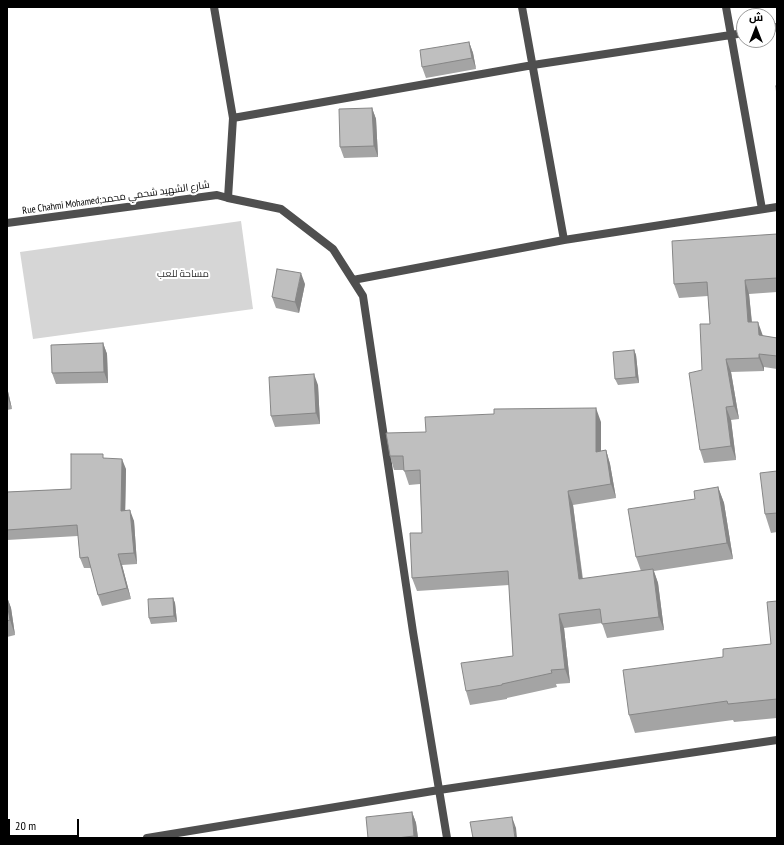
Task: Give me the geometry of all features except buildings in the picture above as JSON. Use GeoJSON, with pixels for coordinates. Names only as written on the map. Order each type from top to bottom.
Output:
{"type":"FeatureCollection","features":[{"type":"Feature","properties":{"kind":"street"},"geometry":{"type":"LineString","coordinates":[[214,7],[233,118],[228,198]]}},
{"type":"Feature","properties":{"kind":"street"},"geometry":{"type":"LineString","coordinates":[[522,7],[564,240]]}},
{"type":"Feature","properties":{"kind":"street"},"geometry":{"type":"LineString","coordinates":[[726,7],[762,209]]}},
{"type":"Feature","properties":{"kind":"street"},"geometry":{"type":"LineString","coordinates":[[233,118],[533,65],[736,34]]}},
{"type":"Feature","properties":{"kind":"street","name":"Rue Chahmi Mohamed;شارع الشهيد شحمي محمد"},"geometry":{"type":"LineString","coordinates":[[7,223],[217,195],[281,209],[333,249],[363,296],[412,624],[447,838]]}},
{"type":"Feature","properties":{"kind":"street"},"geometry":{"type":"LineString","coordinates":[[353,280],[564,240],[777,207]]}},
{"type":"Feature","properties":{"kind":"street"},"geometry":{"type":"LineString","coordinates":[[147,838],[439,790],[777,740]]}},
{"type":"Feature","properties":{"kind":"green space","name":"مساحة للعب"},"geometry":{"type":"Polygon","coordinates":[[[241,221],[253,309],[33,339],[20,252],[241,221]]]}}]}
